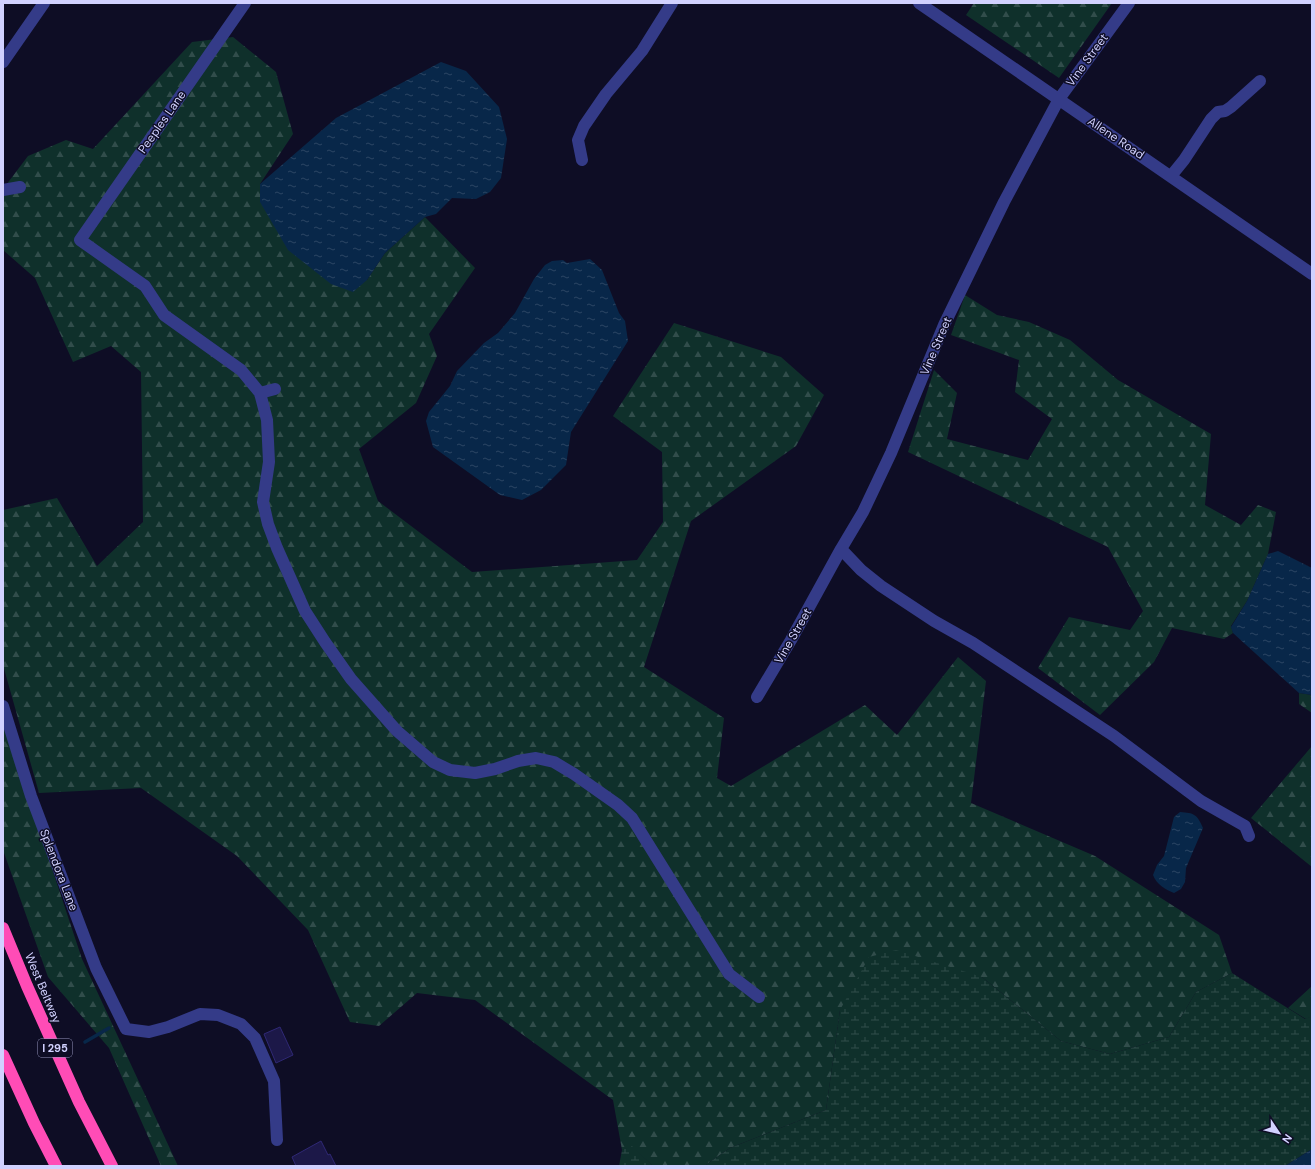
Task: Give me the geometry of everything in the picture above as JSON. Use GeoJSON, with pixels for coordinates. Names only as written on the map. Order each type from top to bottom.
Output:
{"type":"FeatureCollection","features":[{"type":"Feature","properties":{"kind":"highway","name":"West Beltway"},"geometry":{"type":"LineString","coordinates":[[3,928],[26,986],[79,1102],[112,1166]]}},
{"type":"Feature","properties":{"kind":"highway"},"geometry":{"type":"LineString","coordinates":[[3,1055],[34,1123],[56,1166]]}},
{"type":"Feature","properties":{"kind":"street"},"geometry":{"type":"LineString","coordinates":[[3,62],[44,3]]}},
{"type":"Feature","properties":{"kind":"street","name":"Peeples Lane"},"geometry":{"type":"LineString","coordinates":[[245,3],[80,240],[144,286],[164,315],[241,370],[260,393]]}},
{"type":"Feature","properties":{"kind":"street"},"geometry":{"type":"LineString","coordinates":[[582,160],[578,140],[584,126],[606,94],[642,51],[672,3]]}},
{"type":"Feature","properties":{"kind":"street","name":"Allene Road"},"geometry":{"type":"LineString","coordinates":[[919,3],[1312,274]]}},
{"type":"Feature","properties":{"kind":"street","name":"Vine Street"},"geometry":{"type":"LineString","coordinates":[[757,698],[841,549],[864,512],[892,453],[944,325],[1004,202],[1059,99],[1129,3]]}},
{"type":"Feature","properties":{"kind":"street"},"geometry":{"type":"LineString","coordinates":[[1171,176],[1184,160],[1211,119],[1218,112],[1225,111],[1231,107],[1260,81]]}},
{"type":"Feature","properties":{"kind":"street"},"geometry":{"type":"LineString","coordinates":[[3,190],[20,187]]}},
{"type":"Feature","properties":{"kind":"street"},"geometry":{"type":"LineString","coordinates":[[275,389],[260,393],[267,420],[269,462],[263,502],[268,524],[277,548],[305,610],[351,679],[397,731],[433,762],[450,770],[475,773],[495,770],[518,761],[536,758],[554,762],[618,805],[632,818],[729,974],[759,997]]}},
{"type":"Feature","properties":{"kind":"street"},"geometry":{"type":"LineString","coordinates":[[841,549],[860,570],[881,586],[934,621],[973,643],[1114,736],[1201,801],[1245,826],[1250,836]]}},
{"type":"Feature","properties":{"kind":"street","name":"Splendora Lane"},"geometry":{"type":"LineString","coordinates":[[3,706],[31,796],[93,960],[126,1029],[149,1032],[168,1027],[200,1014],[218,1015],[241,1024],[255,1038],[274,1081],[277,1140]]}},
{"type":"Feature","properties":{"kind":"green space"},"geometry":{"type":"Polygon","coordinates":[[[974,3],[1112,3],[1059,78],[966,15],[974,3]]]}},
{"type":"Feature","properties":{"kind":"green space"},"geometry":{"type":"Polygon","coordinates":[[[233,37],[276,72],[293,134],[260,184],[367,280],[385,253],[425,217],[475,268],[429,334],[437,356],[416,403],[359,449],[378,501],[472,572],[637,560],[663,522],[662,452],[613,416],[674,323],[781,357],[824,395],[796,446],[691,521],[644,667],[724,718],[717,778],[731,786],[865,705],[897,735],[958,657],[986,681],[971,803],[1095,856],[1219,935],[1232,973],[1196,992],[1169,1037],[1110,1054],[1061,1041],[982,977],[840,1010],[826,1110],[730,1148],[704,1166],[653,1166],[632,1147],[622,1150],[613,1100],[475,1000],[417,993],[379,1026],[350,1022],[308,930],[237,856],[141,788],[39,793],[3,665],[3,510],[57,498],[97,566],[143,522],[141,372],[111,346],[73,362],[35,278],[3,250],[3,189],[28,156],[66,140],[93,149],[192,42],[233,37]]]}},
{"type":"Feature","properties":{"kind":"green space"},"geometry":{"type":"Polygon","coordinates":[[[965,295],[997,315],[1029,322],[1070,340],[1118,380],[1211,434],[1205,505],[1241,525],[1258,505],[1276,512],[1268,554],[1247,601],[1231,626],[1233,633],[1224,639],[1172,628],[1154,662],[1100,715],[1038,668],[1069,617],[1130,630],[1143,611],[1108,547],[908,452],[934,370],[957,393],[947,439],[1028,460],[1052,419],[1015,392],[1019,360],[951,335],[965,295]]]}},
{"type":"Feature","properties":{"kind":"green space"},"geometry":{"type":"Polygon","coordinates":[[[1299,693],[1312,695],[1312,713],[1299,704],[1299,693]]]}},
{"type":"Feature","properties":{"kind":"green space"},"geometry":{"type":"Polygon","coordinates":[[[3,721],[82,959],[178,1166],[161,1166],[109,1048],[48,977],[3,850],[3,721]]]}},
{"type":"Feature","properties":{"kind":"green space"},"geometry":{"type":"Polygon","coordinates":[[[1312,746],[1312,867],[1251,818],[1312,746]]]}},
{"type":"Feature","properties":{"kind":"green space"},"geometry":{"type":"Polygon","coordinates":[[[896,950],[982,977],[1061,1041],[1110,1054],[1169,1037],[1196,992],[1232,973],[1305,1019],[1312,1016],[1312,1149],[1285,1166],[704,1166],[730,1148],[826,1110],[840,1010],[869,957],[896,950]]]}},
{"type":"Feature","properties":{"kind":"green space"},"geometry":{"type":"Polygon","coordinates":[[[1312,986],[1312,1016],[1306,1019],[1288,1008],[1312,986]]]}},
{"type":"Feature","properties":{"kind":"green space"},"geometry":{"type":"Polygon","coordinates":[[[632,1146],[653,1166],[619,1166],[622,1150],[632,1146]]]}},
{"type":"Feature","properties":{"kind":"water"},"geometry":{"type":"Polygon","coordinates":[[[441,62],[466,71],[499,107],[507,139],[501,178],[490,192],[476,199],[452,198],[436,214],[425,217],[385,253],[367,280],[353,292],[331,284],[288,250],[260,202],[260,184],[336,118],[441,62]]]}},
{"type":"Feature","properties":{"kind":"water"},"geometry":{"type":"Polygon","coordinates":[[[590,259],[602,270],[619,313],[625,321],[628,341],[571,432],[566,465],[541,490],[522,500],[500,495],[433,447],[426,421],[429,412],[450,386],[457,371],[484,343],[498,333],[515,313],[534,279],[545,265],[552,261],[563,260],[567,263],[590,259]]]}},
{"type":"Feature","properties":{"kind":"water"},"geometry":{"type":"Polygon","coordinates":[[[1278,551],[1312,568],[1312,695],[1299,693],[1233,633],[1231,627],[1247,601],[1268,554],[1278,551]]]}},
{"type":"Feature","properties":{"kind":"water"},"geometry":{"type":"Polygon","coordinates":[[[1180,812],[1189,813],[1197,817],[1203,828],[1186,868],[1185,882],[1181,889],[1174,893],[1159,884],[1153,875],[1157,865],[1164,856],[1174,817],[1180,812]]]}},
{"type":"Feature","properties":{"kind":"water"},"geometry":{"type":"Polygon","coordinates":[[[1312,1149],[1312,1166],[1285,1166],[1312,1149]]]}},
{"type":"Feature","properties":{"kind":"building"},"geometry":{"type":"Polygon","coordinates":[[[280,1027],[293,1055],[276,1063],[264,1034],[280,1027]]]}},
{"type":"Feature","properties":{"kind":"building"},"geometry":{"type":"Polygon","coordinates":[[[321,1141],[328,1155],[330,1154],[336,1166],[296,1166],[292,1157],[321,1141]]]}},
{"type":"Feature","properties":{"kind":"waterway"},"geometry":{"type":"LineString","coordinates":[[85,1042],[109,1028]]}}]}
